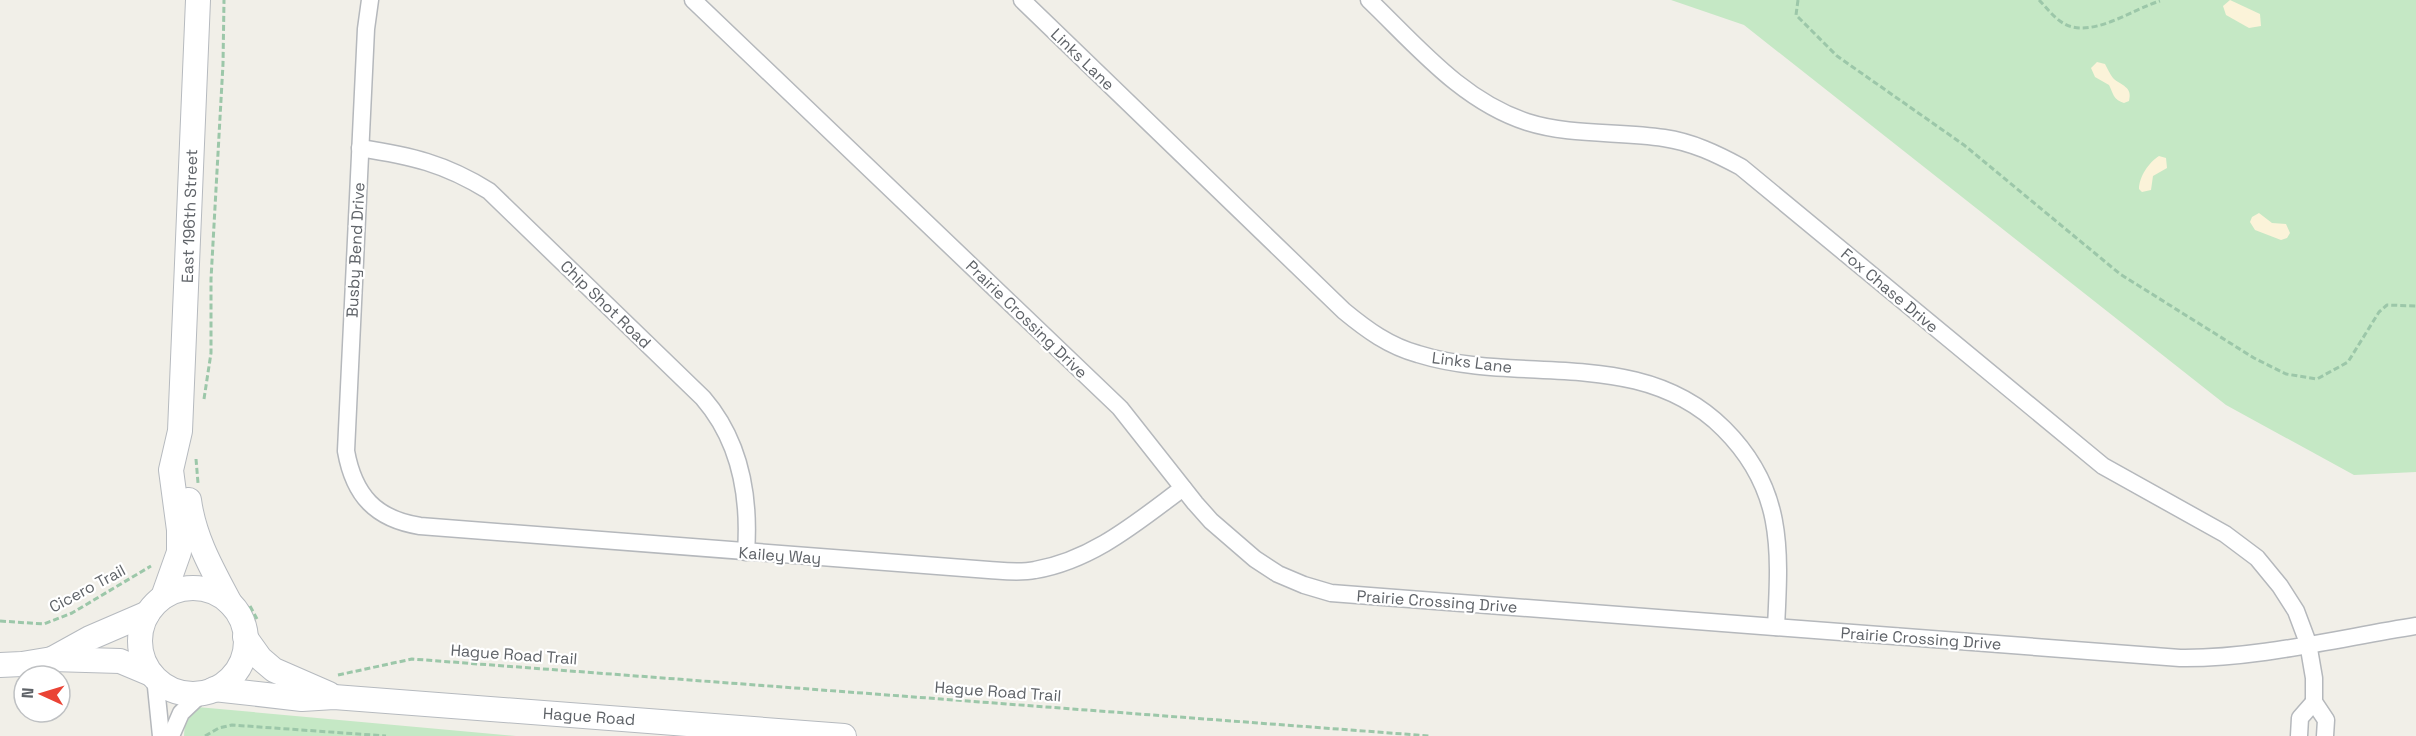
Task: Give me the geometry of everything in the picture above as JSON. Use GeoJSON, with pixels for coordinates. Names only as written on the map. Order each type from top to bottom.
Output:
{"type":"FeatureCollection","features":[{"type":"Feature","properties":{"kind":"main road","name":"East 196th Street"},"geometry":{"type":"LineString","coordinates":[[198,0],[180,431],[191,517],[201,550],[236,600]]}},
{"type":"Feature","properties":{"kind":"main road","name":"East 196th Street"},"geometry":{"type":"LineString","coordinates":[[155,605],[179,552],[179,530],[171,470],[180,431]]}},
{"type":"Feature","properties":{"kind":"main road"},"geometry":{"type":"LineString","coordinates":[[0,665],[52,659],[120,661],[153,675],[176,691],[208,691],[234,673],[241,662],[252,629],[243,624],[236,600],[195,588],[184,588],[52,659]]}},
{"type":"Feature","properties":{"kind":"main road"},"geometry":{"type":"LineString","coordinates":[[153,675],[142,655],[140,634],[155,605]]}},
{"type":"Feature","properties":{"kind":"main road","name":"Hague Road"},"geometry":{"type":"LineString","coordinates":[[252,629],[260,658],[274,670],[333,686],[844,736]]}},
{"type":"Feature","properties":{"kind":"main road","name":"Hague Road"},"geometry":{"type":"LineString","coordinates":[[208,691],[302,699],[333,686]]}},
{"type":"Feature","properties":{"kind":"street","name":"Busby Bend Drive"},"geometry":{"type":"LineString","coordinates":[[363,497],[349,467],[346,451],[366,29],[370,0]]}},
{"type":"Feature","properties":{"kind":"street","name":"Prairie Crossing Drive"},"geometry":{"type":"LineString","coordinates":[[693,0],[1120,408],[1211,521],[1255,559],[1278,574],[1330,592],[2180,658],[2240,655],[2416,626]]}},
{"type":"Feature","properties":{"kind":"street","name":"Links Lane"},"geometry":{"type":"LineString","coordinates":[[1022,0],[1366,330],[1387,342],[1440,360],[1470,365],[1587,373],[1644,382],[1693,403],[1712,417],[1742,450],[1755,469],[1768,498],[1777,531],[1779,569],[1776,627]]}},
{"type":"Feature","properties":{"kind":"street","name":"Fox Chase Drive"},"geometry":{"type":"LineString","coordinates":[[1369,0],[1452,79],[1474,97],[1504,114],[1556,129],[1665,138],[1709,151],[1741,167],[2103,466],[2225,534],[2258,558],[2296,611],[2308,644],[2314,678],[2314,702],[2326,720],[2325,736]]}},
{"type":"Feature","properties":{"kind":"street","name":"Chip Shot Road"},"geometry":{"type":"LineString","coordinates":[[360,148],[408,155],[430,161],[489,191],[703,398],[717,414],[738,457],[747,502],[746,552]]}},
{"type":"Feature","properties":{"kind":"street","name":"Kailey Way"},"geometry":{"type":"LineString","coordinates":[[363,497],[388,517],[420,526],[989,570],[1033,571],[1054,566],[1096,550],[1183,489]]}},
{"type":"Feature","properties":{"kind":"street"},"geometry":{"type":"LineString","coordinates":[[153,675],[161,736]]}},
{"type":"Feature","properties":{"kind":"street"},"geometry":{"type":"LineString","coordinates":[[171,736],[181,713],[208,691]]}},
{"type":"Feature","properties":{"kind":"street"},"geometry":{"type":"LineString","coordinates":[[2299,736],[2300,718],[2314,702]]}},
{"type":"Feature","properties":{"kind":"path"},"geometry":{"type":"LineString","coordinates":[[203,408],[211,353],[211,279],[223,64],[224,0]]}},
{"type":"Feature","properties":{"kind":"path"},"geometry":{"type":"LineString","coordinates":[[1798,0],[1796,15],[1838,56],[1964,145],[2120,274],[2193,321],[2275,369],[2286,374],[2317,380],[2348,362],[2379,312],[2387,305],[2416,306]]}},
{"type":"Feature","properties":{"kind":"path"},"geometry":{"type":"LineString","coordinates":[[2039,0],[2064,24],[2085,28],[2098,28],[2146,5],[2160,1]]}},
{"type":"Feature","properties":{"kind":"path"},"geometry":{"type":"LineString","coordinates":[[196,453],[198,488]]}},
{"type":"Feature","properties":{"kind":"path","name":"Cicero Trail"},"geometry":{"type":"LineString","coordinates":[[0,621],[44,624],[72,613],[151,567],[153,557]]}},
{"type":"Feature","properties":{"kind":"path"},"geometry":{"type":"LineString","coordinates":[[236,600],[252,629]]}},
{"type":"Feature","properties":{"kind":"path","name":"Hague Road Trail"},"geometry":{"type":"LineString","coordinates":[[333,686],[412,659],[1430,736]]}},
{"type":"Feature","properties":{"kind":"path"},"geometry":{"type":"LineString","coordinates":[[205,736],[219,728],[232,725],[386,736]]}},
{"type":"Feature","properties":{"kind":"green space"},"geometry":{"type":"Polygon","coordinates":[[[1671,0],[2416,0],[2416,472],[2354,475],[2226,405],[1744,25],[1671,0]]]}},
{"type":"Feature","properties":{"kind":"green space"},"geometry":{"type":"Polygon","coordinates":[[[186,706],[516,736],[184,736],[186,706]]]}},
{"type":"Feature","properties":{"kind":"sand"},"geometry":{"type":"Polygon","coordinates":[[[2230,0],[2260,14],[2261,26],[2249,28],[2226,15],[2223,6],[2230,0]]]}},
{"type":"Feature","properties":{"kind":"sand"},"geometry":{"type":"Polygon","coordinates":[[[2097,62],[2105,64],[2113,78],[2128,89],[2129,101],[2124,103],[2118,100],[2109,85],[2095,77],[2091,68],[2097,62]]]}},
{"type":"Feature","properties":{"kind":"sand"},"geometry":{"type":"Polygon","coordinates":[[[2159,156],[2166,158],[2167,168],[2153,176],[2151,190],[2142,192],[2139,184],[2145,170],[2159,156]]]}},
{"type":"Feature","properties":{"kind":"sand"},"geometry":{"type":"Polygon","coordinates":[[[2259,213],[2272,223],[2286,224],[2290,233],[2287,238],[2281,240],[2255,230],[2250,222],[2252,217],[2259,213]]]}}]}
